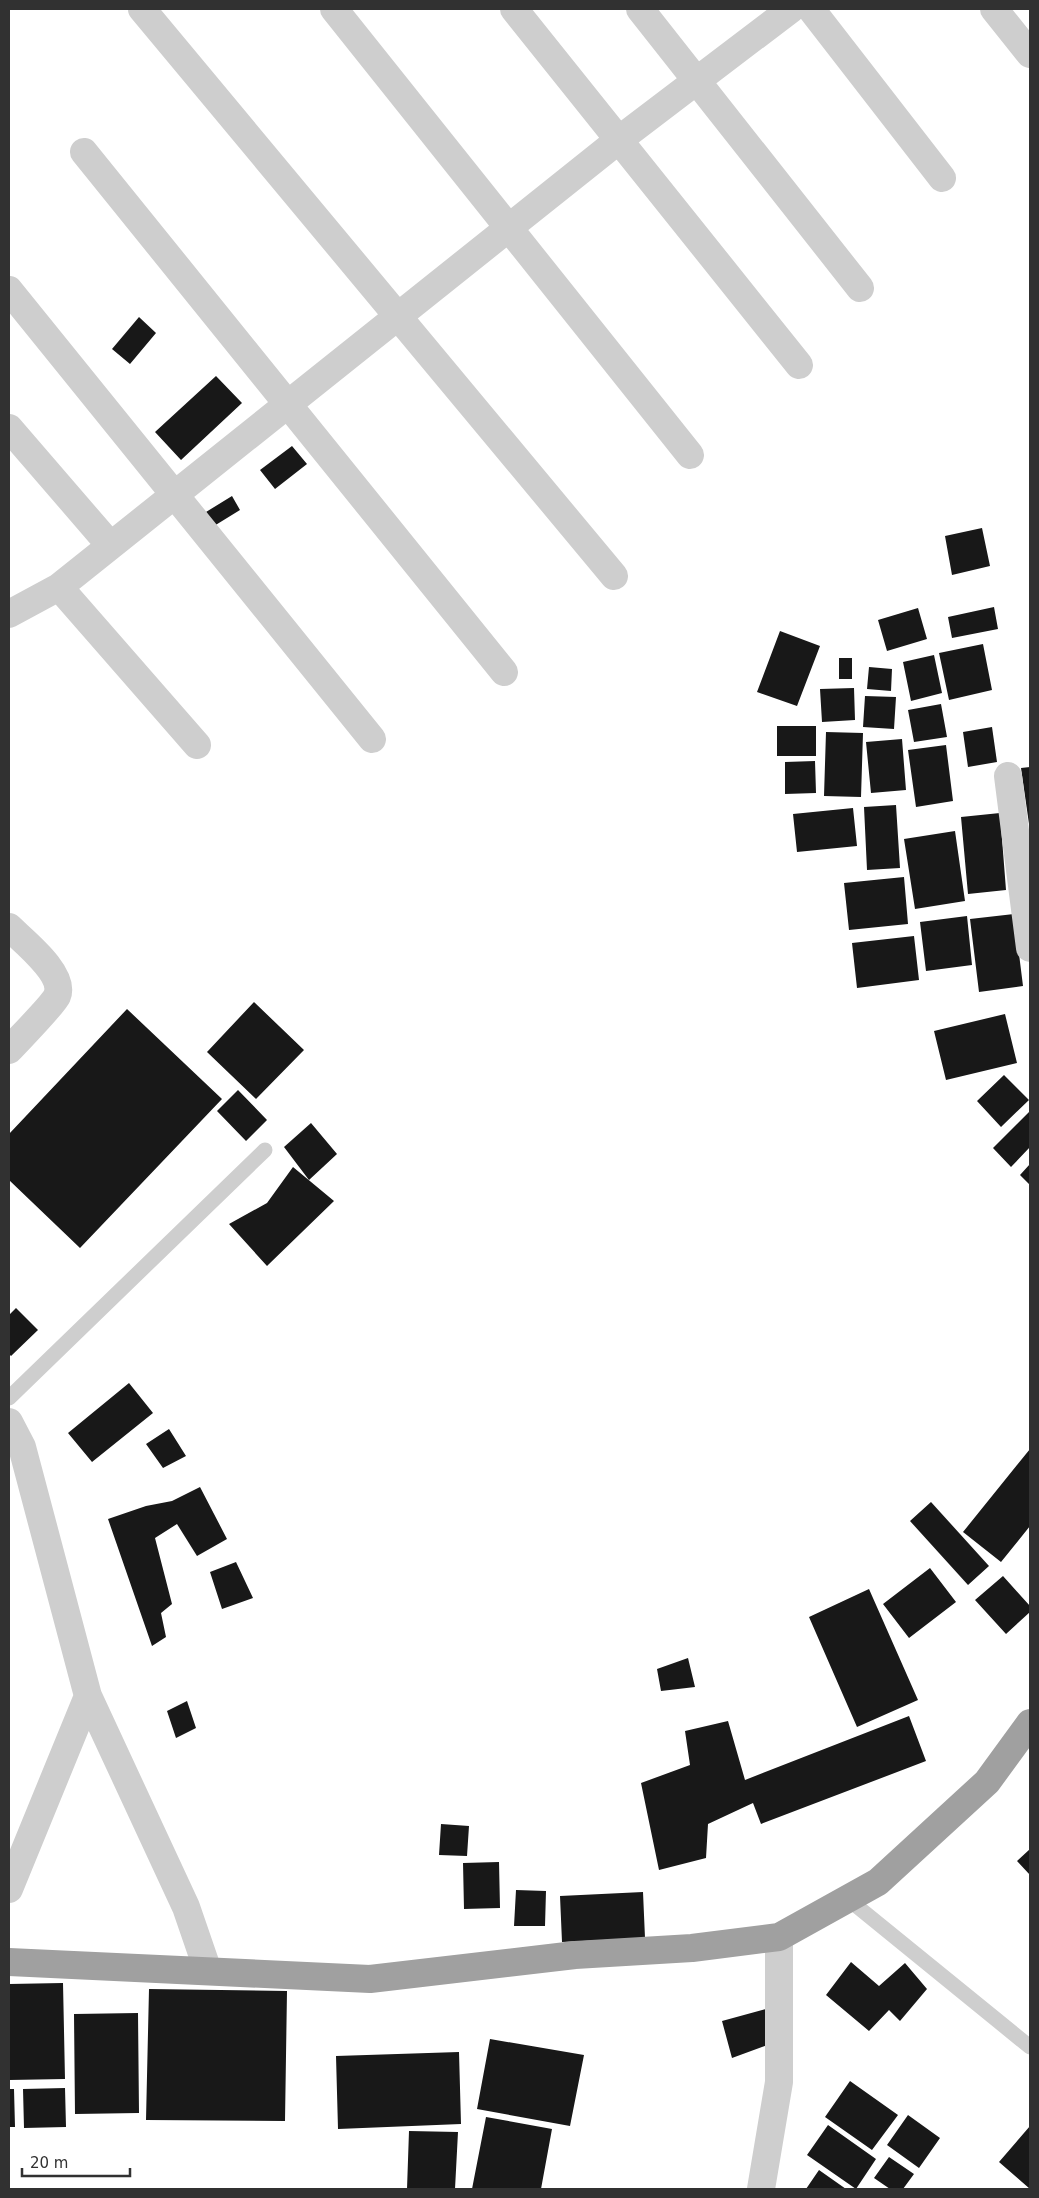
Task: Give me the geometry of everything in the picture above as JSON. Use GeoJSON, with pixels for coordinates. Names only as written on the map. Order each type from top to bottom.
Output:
{"type":"FeatureCollection","features":[{"type":"Feature","properties":{"kind":"highway"},"geometry":{"type":"LineString","coordinates":[[9,1962],[370,1978],[574,1955],[692,1948],[779,1936],[878,1882],[987,1782],[1030,1723]]}},
{"type":"Feature","properties":{"kind":"street"},"geometry":{"type":"LineString","coordinates":[[142,9],[614,576]]}},
{"type":"Feature","properties":{"kind":"street"},"geometry":{"type":"LineString","coordinates":[[334,9],[690,455]]}},
{"type":"Feature","properties":{"kind":"street"},"geometry":{"type":"LineString","coordinates":[[514,9],[620,139],[799,365]]}},
{"type":"Feature","properties":{"kind":"street"},"geometry":{"type":"LineString","coordinates":[[640,9],[860,288]]}},
{"type":"Feature","properties":{"kind":"street"},"geometry":{"type":"LineString","coordinates":[[9,614],[58,587],[620,139],[792,9]]}},
{"type":"Feature","properties":{"kind":"street"},"geometry":{"type":"LineString","coordinates":[[811,9],[942,178]]}},
{"type":"Feature","properties":{"kind":"street"},"geometry":{"type":"LineString","coordinates":[[994,9],[1030,54]]}},
{"type":"Feature","properties":{"kind":"street"},"geometry":{"type":"LineString","coordinates":[[84,152],[289,403],[504,672]]}},
{"type":"Feature","properties":{"kind":"street"},"geometry":{"type":"LineString","coordinates":[[9,290],[372,739]]}},
{"type":"Feature","properties":{"kind":"street"},"geometry":{"type":"LineString","coordinates":[[9,428],[110,545]]}},
{"type":"Feature","properties":{"kind":"street"},"geometry":{"type":"LineString","coordinates":[[58,587],[197,745]]}},
{"type":"Feature","properties":{"kind":"street"},"geometry":{"type":"LineString","coordinates":[[1008,776],[1030,948]]}},
{"type":"Feature","properties":{"kind":"street"},"geometry":{"type":"LineString","coordinates":[[9,927],[54,972],[58,983],[57,996],[9,1050]]}},
{"type":"Feature","properties":{"kind":"street"},"geometry":{"type":"LineString","coordinates":[[9,1422],[88,1696],[186,1907],[208,1971]]}},
{"type":"Feature","properties":{"kind":"street"},"geometry":{"type":"LineString","coordinates":[[9,1889],[88,1696]]}},
{"type":"Feature","properties":{"kind":"street"},"geometry":{"type":"LineString","coordinates":[[761,2189],[779,2082],[779,1936]]}},
{"type":"Feature","properties":{"kind":"lane"},"geometry":{"type":"LineString","coordinates":[[9,1398],[265,1150]]}},
{"type":"Feature","properties":{"kind":"lane"},"geometry":{"type":"LineString","coordinates":[[848,1899],[1030,2046]]}},
{"type":"Feature","properties":{"kind":"building"},"geometry":{"type":"Polygon","coordinates":[[[139,317],[156,333],[130,364],[112,349],[139,317]]]}},
{"type":"Feature","properties":{"kind":"building"},"geometry":{"type":"Polygon","coordinates":[[[216,376],[242,403],[181,460],[155,432],[216,376]]]}},
{"type":"Feature","properties":{"kind":"building"},"geometry":{"type":"Polygon","coordinates":[[[292,446],[307,464],[275,489],[260,470],[292,446]]]}},
{"type":"Feature","properties":{"kind":"building"},"geometry":{"type":"Polygon","coordinates":[[[232,496],[240,510],[214,526],[206,512],[232,496]]]}},
{"type":"Feature","properties":{"kind":"building"},"geometry":{"type":"Polygon","coordinates":[[[982,528],[990,566],[952,575],[945,536],[982,528]]]}},
{"type":"Feature","properties":{"kind":"building"},"geometry":{"type":"Polygon","coordinates":[[[994,607],[998,629],[952,638],[948,617],[994,607]]]}},
{"type":"Feature","properties":{"kind":"building"},"geometry":{"type":"Polygon","coordinates":[[[918,608],[927,639],[887,651],[878,620],[918,608]]]}},
{"type":"Feature","properties":{"kind":"building"},"geometry":{"type":"Polygon","coordinates":[[[780,631],[820,646],[797,706],[757,692],[780,631]]]}},
{"type":"Feature","properties":{"kind":"building"},"geometry":{"type":"Polygon","coordinates":[[[983,644],[992,690],[949,700],[939,653],[983,644]]]}},
{"type":"Feature","properties":{"kind":"building"},"geometry":{"type":"Polygon","coordinates":[[[934,655],[942,693],[911,701],[903,662],[934,655]]]}},
{"type":"Feature","properties":{"kind":"building"},"geometry":{"type":"Polygon","coordinates":[[[839,658],[852,658],[852,679],[839,679],[839,658]]]}},
{"type":"Feature","properties":{"kind":"building"},"geometry":{"type":"Polygon","coordinates":[[[869,667],[892,669],[891,691],[867,689],[869,667]]]}},
{"type":"Feature","properties":{"kind":"building"},"geometry":{"type":"Polygon","coordinates":[[[854,688],[855,720],[822,722],[820,689],[854,688]]]}},
{"type":"Feature","properties":{"kind":"building"},"geometry":{"type":"Polygon","coordinates":[[[865,696],[896,697],[894,729],[863,727],[865,696]]]}},
{"type":"Feature","properties":{"kind":"building"},"geometry":{"type":"Polygon","coordinates":[[[941,704],[947,737],[914,742],[908,710],[941,704]]]}},
{"type":"Feature","properties":{"kind":"building"},"geometry":{"type":"Polygon","coordinates":[[[777,726],[816,726],[816,756],[777,756],[777,726]]]}},
{"type":"Feature","properties":{"kind":"building"},"geometry":{"type":"Polygon","coordinates":[[[992,727],[997,762],[968,767],[963,732],[992,727]]]}},
{"type":"Feature","properties":{"kind":"building"},"geometry":{"type":"Polygon","coordinates":[[[826,732],[863,733],[861,797],[824,796],[826,732]]]}},
{"type":"Feature","properties":{"kind":"building"},"geometry":{"type":"Polygon","coordinates":[[[902,739],[906,790],[871,793],[866,742],[902,739]]]}},
{"type":"Feature","properties":{"kind":"building"},"geometry":{"type":"Polygon","coordinates":[[[946,745],[953,801],[916,807],[908,750],[946,745]]]}},
{"type":"Feature","properties":{"kind":"building"},"geometry":{"type":"Polygon","coordinates":[[[815,761],[816,793],[785,794],[785,762],[815,761]]]}},
{"type":"Feature","properties":{"kind":"building"},"geometry":{"type":"Polygon","coordinates":[[[1030,767],[1030,823],[1029,824],[1021,768],[1030,767]]]}},
{"type":"Feature","properties":{"kind":"building"},"geometry":{"type":"Polygon","coordinates":[[[896,805],[900,868],[867,870],[864,807],[896,805]]]}},
{"type":"Feature","properties":{"kind":"building"},"geometry":{"type":"Polygon","coordinates":[[[853,808],[857,846],[797,852],[793,814],[853,808]]]}},
{"type":"Feature","properties":{"kind":"building"},"geometry":{"type":"Polygon","coordinates":[[[1000,813],[1006,890],[968,894],[961,817],[1000,813]]]}},
{"type":"Feature","properties":{"kind":"building"},"geometry":{"type":"Polygon","coordinates":[[[955,831],[965,901],[915,909],[904,839],[955,831]]]}},
{"type":"Feature","properties":{"kind":"building"},"geometry":{"type":"Polygon","coordinates":[[[904,877],[908,924],[849,930],[844,883],[904,877]]]}},
{"type":"Feature","properties":{"kind":"building"},"geometry":{"type":"Polygon","coordinates":[[[1014,914],[1023,986],[979,992],[970,919],[1014,914]]]}},
{"type":"Feature","properties":{"kind":"building"},"geometry":{"type":"Polygon","coordinates":[[[967,916],[972,965],[926,971],[920,922],[967,916]]]}},
{"type":"Feature","properties":{"kind":"building"},"geometry":{"type":"Polygon","coordinates":[[[914,936],[919,980],[857,988],[852,943],[914,936]]]}},
{"type":"Feature","properties":{"kind":"building"},"geometry":{"type":"Polygon","coordinates":[[[254,1002],[304,1050],[256,1099],[207,1052],[254,1002]]]}},
{"type":"Feature","properties":{"kind":"building"},"geometry":{"type":"Polygon","coordinates":[[[127,1009],[222,1099],[80,1248],[9,1180],[9,1134],[127,1009]]]}},
{"type":"Feature","properties":{"kind":"building"},"geometry":{"type":"Polygon","coordinates":[[[1005,1014],[1017,1063],[946,1080],[934,1031],[1005,1014]]]}},
{"type":"Feature","properties":{"kind":"building"},"geometry":{"type":"Polygon","coordinates":[[[1004,1075],[1029,1100],[1001,1127],[977,1101],[1004,1075]]]}},
{"type":"Feature","properties":{"kind":"building"},"geometry":{"type":"Polygon","coordinates":[[[238,1090],[267,1120],[246,1141],[217,1111],[238,1090]]]}},
{"type":"Feature","properties":{"kind":"building"},"geometry":{"type":"Polygon","coordinates":[[[1030,1111],[1030,1147],[1011,1167],[993,1148],[1030,1111]]]}},
{"type":"Feature","properties":{"kind":"building"},"geometry":{"type":"Polygon","coordinates":[[[311,1123],[337,1154],[309,1180],[284,1147],[311,1123]]]}},
{"type":"Feature","properties":{"kind":"building"},"geometry":{"type":"Polygon","coordinates":[[[1030,1164],[1030,1185],[1020,1175],[1030,1164]]]}},
{"type":"Feature","properties":{"kind":"building"},"geometry":{"type":"Polygon","coordinates":[[[293,1167],[334,1201],[267,1266],[229,1224],[267,1203],[293,1167]]]}},
{"type":"Feature","properties":{"kind":"building"},"geometry":{"type":"Polygon","coordinates":[[[16,1308],[38,1330],[11,1356],[9,1354],[9,1315],[16,1308]]]}},
{"type":"Feature","properties":{"kind":"building"},"geometry":{"type":"Polygon","coordinates":[[[129,1383],[153,1413],[92,1462],[68,1433],[129,1383]]]}},
{"type":"Feature","properties":{"kind":"building"},"geometry":{"type":"Polygon","coordinates":[[[169,1429],[186,1456],[163,1468],[146,1444],[169,1429]]]}},
{"type":"Feature","properties":{"kind":"building"},"geometry":{"type":"Polygon","coordinates":[[[1030,1449],[1030,1526],[1001,1562],[963,1532],[1030,1449]]]}},
{"type":"Feature","properties":{"kind":"building"},"geometry":{"type":"Polygon","coordinates":[[[200,1487],[227,1539],[197,1556],[177,1524],[155,1538],[172,1604],[161,1613],[166,1637],[152,1646],[108,1519],[146,1506],[172,1501],[200,1487]]]}},
{"type":"Feature","properties":{"kind":"building"},"geometry":{"type":"Polygon","coordinates":[[[931,1502],[989,1566],[968,1585],[910,1521],[931,1502]]]}},
{"type":"Feature","properties":{"kind":"building"},"geometry":{"type":"Polygon","coordinates":[[[236,1562],[253,1598],[222,1609],[210,1572],[236,1562]]]}},
{"type":"Feature","properties":{"kind":"building"},"geometry":{"type":"Polygon","coordinates":[[[930,1568],[956,1602],[909,1638],[883,1604],[930,1568]]]}},
{"type":"Feature","properties":{"kind":"building"},"geometry":{"type":"Polygon","coordinates":[[[1003,1576],[1030,1606],[1030,1612],[1006,1634],[975,1600],[1003,1576]]]}},
{"type":"Feature","properties":{"kind":"building"},"geometry":{"type":"Polygon","coordinates":[[[869,1589],[918,1700],[857,1727],[809,1617],[869,1589]]]}},
{"type":"Feature","properties":{"kind":"building"},"geometry":{"type":"Polygon","coordinates":[[[688,1658],[695,1687],[661,1691],[657,1669],[688,1658]]]}},
{"type":"Feature","properties":{"kind":"building"},"geometry":{"type":"Polygon","coordinates":[[[187,1701],[196,1728],[176,1738],[167,1711],[187,1701]]]}},
{"type":"Feature","properties":{"kind":"building"},"geometry":{"type":"Polygon","coordinates":[[[909,1716],[926,1761],[761,1824],[753,1803],[708,1824],[706,1858],[659,1870],[641,1783],[690,1765],[685,1731],[728,1721],[745,1780],[909,1716]]]}},
{"type":"Feature","properties":{"kind":"building"},"geometry":{"type":"Polygon","coordinates":[[[441,1824],[469,1826],[467,1856],[439,1855],[441,1824]]]}},
{"type":"Feature","properties":{"kind":"building"},"geometry":{"type":"Polygon","coordinates":[[[1030,1849],[1030,1875],[1017,1861],[1030,1849]]]}},
{"type":"Feature","properties":{"kind":"building"},"geometry":{"type":"Polygon","coordinates":[[[499,1862],[500,1908],[464,1909],[463,1863],[499,1862]]]}},
{"type":"Feature","properties":{"kind":"building"},"geometry":{"type":"Polygon","coordinates":[[[516,1890],[546,1891],[545,1926],[514,1926],[516,1890]]]}},
{"type":"Feature","properties":{"kind":"building"},"geometry":{"type":"Polygon","coordinates":[[[643,1892],[645,1938],[562,1942],[560,1896],[643,1892]]]}},
{"type":"Feature","properties":{"kind":"building"},"geometry":{"type":"Polygon","coordinates":[[[851,1962],[879,1986],[905,1963],[927,1989],[900,2021],[889,2010],[869,2031],[826,1995],[851,1962]]]}},
{"type":"Feature","properties":{"kind":"building"},"geometry":{"type":"Polygon","coordinates":[[[63,1983],[65,2079],[9,2080],[9,1984],[63,1983]]]}},
{"type":"Feature","properties":{"kind":"building"},"geometry":{"type":"Polygon","coordinates":[[[149,1989],[287,1991],[285,2121],[146,2120],[149,1989]]]}},
{"type":"Feature","properties":{"kind":"building"},"geometry":{"type":"Polygon","coordinates":[[[766,2009],[773,2043],[732,2058],[722,2021],[766,2009]]]}},
{"type":"Feature","properties":{"kind":"building"},"geometry":{"type":"Polygon","coordinates":[[[138,2013],[139,2113],[75,2114],[74,2014],[138,2013]]]}},
{"type":"Feature","properties":{"kind":"building"},"geometry":{"type":"Polygon","coordinates":[[[490,2039],[584,2055],[570,2126],[477,2109],[490,2039]]]}},
{"type":"Feature","properties":{"kind":"building"},"geometry":{"type":"Polygon","coordinates":[[[459,2052],[461,2124],[338,2129],[336,2056],[459,2052]]]}},
{"type":"Feature","properties":{"kind":"building"},"geometry":{"type":"Polygon","coordinates":[[[850,2081],[898,2115],[872,2150],[825,2117],[850,2081]]]}},
{"type":"Feature","properties":{"kind":"building"},"geometry":{"type":"Polygon","coordinates":[[[65,2088],[66,2127],[24,2128],[23,2089],[65,2088]]]}},
{"type":"Feature","properties":{"kind":"building"},"geometry":{"type":"Polygon","coordinates":[[[9,2089],[14,2089],[15,2127],[9,2127],[9,2089]]]}},
{"type":"Feature","properties":{"kind":"building"},"geometry":{"type":"Polygon","coordinates":[[[908,2115],[940,2138],[919,2168],[887,2145],[908,2115]]]}},
{"type":"Feature","properties":{"kind":"building"},"geometry":{"type":"Polygon","coordinates":[[[486,2117],[552,2129],[541,2189],[472,2189],[486,2117]]]}},
{"type":"Feature","properties":{"kind":"building"},"geometry":{"type":"Polygon","coordinates":[[[828,2125],[876,2159],[856,2189],[807,2155],[828,2125]]]}},
{"type":"Feature","properties":{"kind":"building"},"geometry":{"type":"Polygon","coordinates":[[[1030,2126],[1030,2189],[999,2162],[1030,2126]]]}},
{"type":"Feature","properties":{"kind":"building"},"geometry":{"type":"Polygon","coordinates":[[[409,2131],[458,2132],[455,2189],[407,2189],[409,2131]]]}},
{"type":"Feature","properties":{"kind":"building"},"geometry":{"type":"Polygon","coordinates":[[[889,2157],[914,2174],[903,2189],[890,2189],[874,2178],[889,2157]]]}},
{"type":"Feature","properties":{"kind":"building"},"geometry":{"type":"Polygon","coordinates":[[[819,2170],[846,2189],[806,2189],[819,2170]]]}}]}
